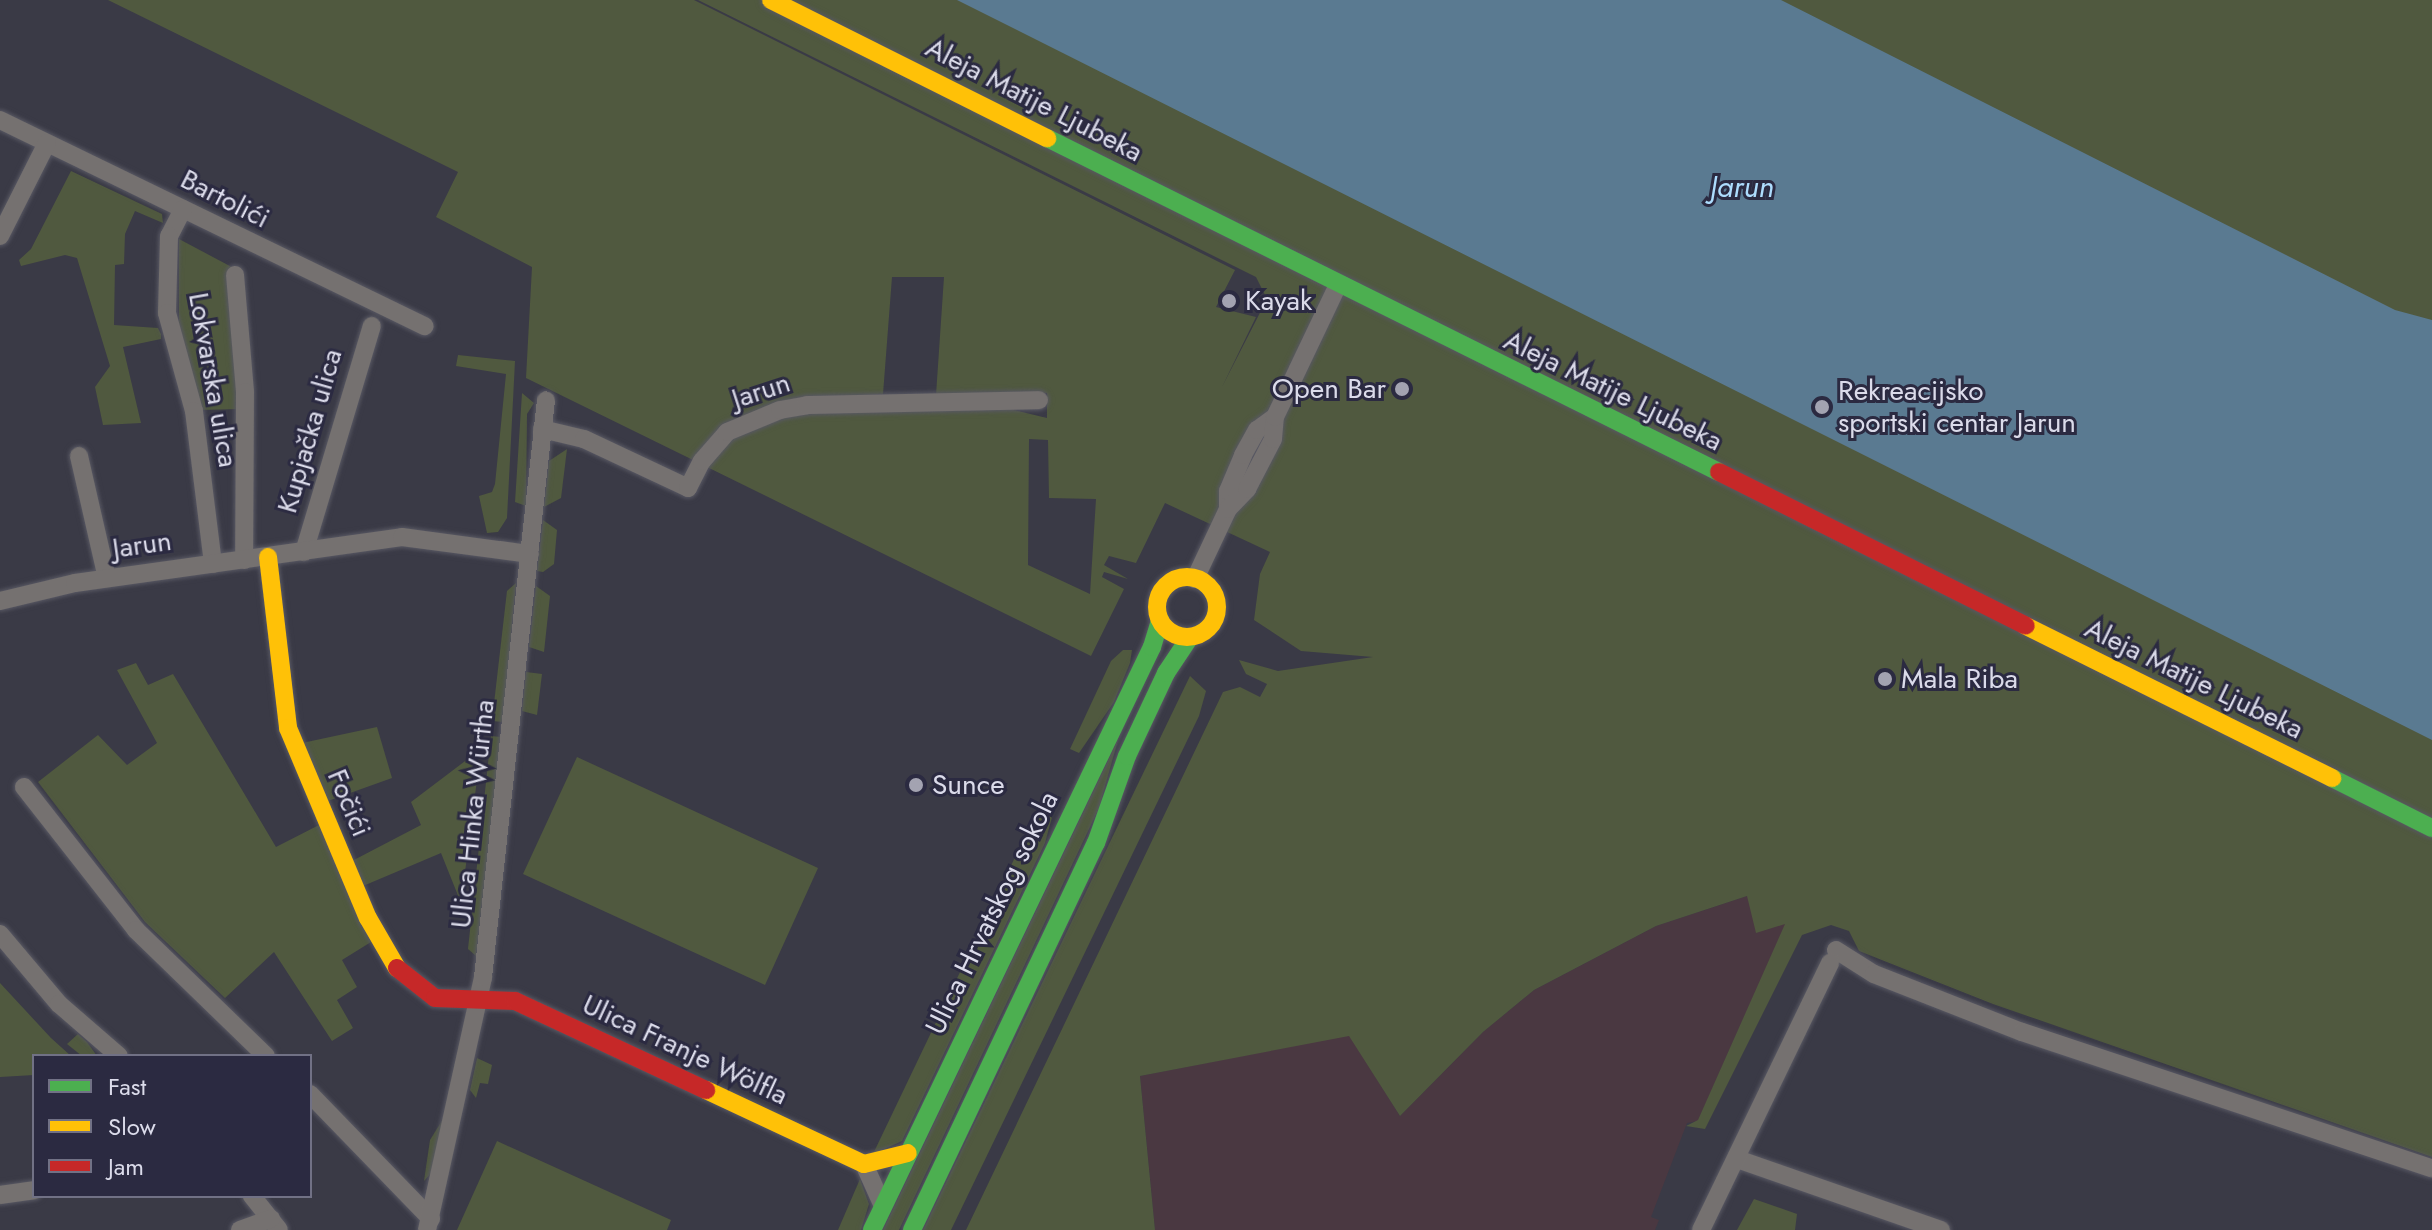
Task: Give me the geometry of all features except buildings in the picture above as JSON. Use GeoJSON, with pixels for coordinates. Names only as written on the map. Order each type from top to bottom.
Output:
{"type":"FeatureCollection","features":[{"type":"Feature","properties":{"kind":"street","name":"Aleja Matije Ljubeka"},"geometry":{"type":"LineString","coordinates":[[771,0],[2432,828]]}},
{"type":"Feature","properties":{"kind":"street","name":"Bartolići"},"geometry":{"type":"LineString","coordinates":[[0,120],[425,326]]}},
{"type":"Feature","properties":{"kind":"street"},"geometry":{"type":"LineString","coordinates":[[0,236],[47,143]]}},
{"type":"Feature","properties":{"kind":"street","name":"Lokvarska ulica"},"geometry":{"type":"LineString","coordinates":[[183,209],[169,236],[167,313],[194,411],[213,564]]}},
{"type":"Feature","properties":{"kind":"street"},"geometry":{"type":"LineString","coordinates":[[235,275],[245,392],[244,560]]}},
{"type":"Feature","properties":{"kind":"street"},"geometry":{"type":"LineString","coordinates":[[1195,579],[1228,509],[1247,489],[1273,439],[1275,417],[1338,285]]}},
{"type":"Feature","properties":{"kind":"street","name":"Kupjačka ulica"},"geometry":{"type":"LineString","coordinates":[[304,552],[372,326]]}},
{"type":"Feature","properties":{"kind":"street","name":"Ulica Hinka Würtha"},"geometry":{"type":"LineString","coordinates":[[429,1225],[480,999],[546,400]]}},
{"type":"Feature","properties":{"kind":"street","name":"Jarun"},"geometry":{"type":"LineString","coordinates":[[542,429],[584,439],[688,488],[702,461],[727,432],[780,410],[807,405],[1039,400]]}},
{"type":"Feature","properties":{"kind":"street"},"geometry":{"type":"LineString","coordinates":[[79,456],[107,578]]}},
{"type":"Feature","properties":{"kind":"street","name":"Jarun"},"geometry":{"type":"LineString","coordinates":[[0,601],[107,578],[402,537],[530,554]]}},
{"type":"Feature","properties":{"kind":"street","name":"Fočići"},"geometry":{"type":"LineString","coordinates":[[268,557],[288,728],[368,918],[401,975],[417,987],[441,999],[480,999]]}},
{"type":"Feature","properties":{"kind":"street"},"geometry":{"type":"LineString","coordinates":[[1179,579],[1195,579],[1211,589],[1217,605],[1207,631],[1190,637],[1172,633],[1160,620],[1158,603],[1165,588],[1179,579]]}},
{"type":"Feature","properties":{"kind":"street","name":"Ulica Hrvatskog sokola"},"geometry":{"type":"LineString","coordinates":[[872,1230],[1152,647],[1160,620]]}},
{"type":"Feature","properties":{"kind":"street"},"geometry":{"type":"LineString","coordinates":[[912,1230],[1096,843],[1127,756],[1166,673],[1190,637]]}},
{"type":"Feature","properties":{"kind":"street"},"geometry":{"type":"LineString","coordinates":[[24,787],[136,930],[264,1054]]}},
{"type":"Feature","properties":{"kind":"street"},"geometry":{"type":"LineString","coordinates":[[0,934],[59,1004],[117,1054]]}},
{"type":"Feature","properties":{"kind":"street"},"geometry":{"type":"LineString","coordinates":[[1701,1230],[1833,956],[2022,1032],[2432,1168]]}},
{"type":"Feature","properties":{"kind":"street","name":"Ulica Franje Wölfla"},"geometry":{"type":"LineString","coordinates":[[480,999],[515,1001],[864,1164]]}},
{"type":"Feature","properties":{"kind":"street"},"geometry":{"type":"LineString","coordinates":[[312,1096],[429,1225]]}},
{"type":"Feature","properties":{"kind":"street"},"geometry":{"type":"LineString","coordinates":[[883,1206],[864,1164],[908,1153]]}},
{"type":"Feature","properties":{"kind":"street"},"geometry":{"type":"LineString","coordinates":[[1737,1159],[1941,1230]]}},
{"type":"Feature","properties":{"kind":"street"},"geometry":{"type":"LineString","coordinates":[[0,1195],[32,1190]]}},
{"type":"Feature","properties":{"kind":"street"},"geometry":{"type":"LineString","coordinates":[[254,1198],[275,1225]]}},
{"type":"Feature","properties":{"kind":"street"},"geometry":{"type":"LineString","coordinates":[[240,1230],[275,1225]]}},
{"type":"Feature","properties":{"kind":"shaded area"},"geometry":{"type":"Polygon","coordinates":[[[1747,896],[1786,923],[1698,1121],[1687,1123],[1651,1217],[1659,1220],[1655,1230],[1155,1230],[1140,1076],[1349,1035],[1400,1116],[1483,1032],[1534,990],[1656,926],[1747,896]]]}},
{"type":"Feature","properties":{"kind":"green space"},"geometry":{"type":"Polygon","coordinates":[[[108,0],[694,0],[1235,270],[1216,307],[1256,317],[1222,387],[1267,299],[1256,277],[698,0],[2432,0],[2432,1157],[1993,1004],[1859,951],[1849,931],[1831,925],[1802,935],[1705,1129],[1686,1126],[1698,1120],[1785,924],[1756,933],[1747,896],[1656,926],[1534,990],[1483,1032],[1400,1116],[1349,1036],[1140,1076],[1155,1230],[966,1230],[1223,692],[1240,687],[1260,697],[1267,684],[1246,674],[1239,660],[1278,671],[1373,657],[1301,651],[1254,620],[1260,574],[1270,552],[1165,503],[1136,563],[1109,556],[1104,565],[1128,579],[1104,572],[1102,577],[1124,589],[1091,656],[705,466],[734,437],[798,412],[1005,408],[1047,418],[1047,393],[936,395],[944,277],[892,277],[883,394],[807,400],[741,418],[711,438],[693,460],[526,378],[532,267],[436,217],[458,172],[108,0]],[[1029,439],[1028,565],[1090,594],[1096,499],[1049,498],[1048,440],[1029,439]]]}},
{"type":"Feature","properties":{"kind":"green space"},"geometry":{"type":"Polygon","coordinates":[[[71,171],[162,214],[163,223],[135,211],[125,234],[124,264],[115,265],[114,325],[158,328],[161,334],[161,339],[123,347],[141,423],[103,425],[95,387],[110,366],[77,258],[65,255],[21,266],[19,260],[31,249],[71,171]]]}},
{"type":"Feature","properties":{"kind":"green space"},"geometry":{"type":"Polygon","coordinates":[[[179,239],[243,273],[240,409],[201,410],[179,335],[179,239]]]}},
{"type":"Feature","properties":{"kind":"green space"},"geometry":{"type":"Polygon","coordinates":[[[458,355],[515,361],[507,518],[498,532],[487,533],[479,496],[492,492],[495,484],[506,374],[456,366],[458,355]]]}},
{"type":"Feature","properties":{"kind":"green space"},"geometry":{"type":"Polygon","coordinates":[[[522,393],[534,403],[527,414],[526,506],[515,502],[522,393]]]}},
{"type":"Feature","properties":{"kind":"green space"},"geometry":{"type":"Polygon","coordinates":[[[567,449],[561,498],[544,507],[549,461],[567,449]]]}},
{"type":"Feature","properties":{"kind":"green space"},"geometry":{"type":"Polygon","coordinates":[[[543,520],[557,530],[554,564],[543,572],[537,571],[543,520]]]}},
{"type":"Feature","properties":{"kind":"green space"},"geometry":{"type":"Polygon","coordinates":[[[516,583],[503,722],[492,721],[507,591],[516,583]]]}},
{"type":"Feature","properties":{"kind":"green space"},"geometry":{"type":"Polygon","coordinates":[[[536,586],[550,596],[544,652],[529,647],[536,586]]]}},
{"type":"Feature","properties":{"kind":"green space"},"geometry":{"type":"Polygon","coordinates":[[[1123,650],[1132,650],[1130,663],[1114,702],[1079,753],[1070,749],[1111,661],[1123,650]]]}},
{"type":"Feature","properties":{"kind":"green space"},"geometry":{"type":"Polygon","coordinates":[[[136,663],[148,685],[173,674],[276,847],[319,825],[371,942],[342,960],[357,987],[337,1000],[353,1028],[332,1041],[274,952],[225,998],[145,922],[38,782],[98,735],[127,765],[157,743],[117,670],[136,663]]]}},
{"type":"Feature","properties":{"kind":"green space"},"geometry":{"type":"Polygon","coordinates":[[[526,672],[542,674],[537,715],[522,711],[526,672]]]}},
{"type":"Feature","properties":{"kind":"green space"},"geometry":{"type":"Polygon","coordinates":[[[1190,676],[1206,691],[1199,716],[951,1230],[923,1230],[1190,676]]]}},
{"type":"Feature","properties":{"kind":"green space"},"geometry":{"type":"Polygon","coordinates":[[[377,727],[392,778],[325,802],[302,743],[377,727]]]}},
{"type":"Feature","properties":{"kind":"green space"},"geometry":{"type":"Polygon","coordinates":[[[491,736],[501,737],[476,956],[468,949],[491,736]]]}},
{"type":"Feature","properties":{"kind":"green space"},"geometry":{"type":"Polygon","coordinates":[[[1118,740],[1099,808],[899,1230],[883,1230],[1118,740]]]}},
{"type":"Feature","properties":{"kind":"green space"},"geometry":{"type":"Polygon","coordinates":[[[481,749],[461,903],[441,853],[363,886],[352,861],[421,825],[411,802],[481,749]]]}},
{"type":"Feature","properties":{"kind":"green space"},"geometry":{"type":"Polygon","coordinates":[[[577,757],[818,868],[765,985],[523,874],[577,757]]]}},
{"type":"Feature","properties":{"kind":"green space"},"geometry":{"type":"Polygon","coordinates":[[[1058,795],[1045,843],[902,1141],[873,1154],[1039,807],[1047,797],[1058,795]]]}},
{"type":"Feature","properties":{"kind":"green space"},"geometry":{"type":"Polygon","coordinates":[[[0,983],[69,1054],[32,1054],[32,1075],[0,1077],[0,983]]]}},
{"type":"Feature","properties":{"kind":"green space"},"geometry":{"type":"Polygon","coordinates":[[[78,1034],[96,1054],[80,1054],[67,1044],[78,1034]]]}},
{"type":"Feature","properties":{"kind":"green space"},"geometry":{"type":"Polygon","coordinates":[[[477,1058],[492,1065],[488,1084],[480,1083],[476,1098],[470,1090],[477,1058]]]}},
{"type":"Feature","properties":{"kind":"green space"},"geometry":{"type":"Polygon","coordinates":[[[443,1119],[433,1171],[424,1181],[430,1140],[443,1119]]]}},
{"type":"Feature","properties":{"kind":"green space"},"geometry":{"type":"Polygon","coordinates":[[[497,1141],[671,1220],[667,1230],[457,1230],[497,1141]]]}},
{"type":"Feature","properties":{"kind":"green space"},"geometry":{"type":"Polygon","coordinates":[[[860,1179],[869,1204],[861,1230],[838,1230],[860,1179]]]}},
{"type":"Feature","properties":{"kind":"green space"},"geometry":{"type":"Polygon","coordinates":[[[1754,1199],[1797,1214],[1795,1230],[1737,1230],[1754,1199]]]}},
{"type":"Feature","properties":{"kind":"water","name":"Jarun"},"geometry":{"type":"Polygon","coordinates":[[[957,0],[1781,0],[2395,310],[2432,320],[2432,740],[957,0]]]}},
{"type":"Feature","properties":{"kind":"traffic: fast"},"geometry":{"type":"LineString","coordinates":[[1047,138],[1719,472]]}},
{"type":"Feature","properties":{"kind":"traffic: fast"},"geometry":{"type":"LineString","coordinates":[[872,1230],[1152,647],[1160,620]]}},
{"type":"Feature","properties":{"kind":"traffic: fast"},"geometry":{"type":"LineString","coordinates":[[912,1230],[1096,843],[1127,756],[1166,673],[1190,637]]}},
{"type":"Feature","properties":{"kind":"traffic: fast"},"geometry":{"type":"LineString","coordinates":[[2332,778],[2432,828]]}},
{"type":"Feature","properties":{"kind":"traffic: slow"},"geometry":{"type":"LineString","coordinates":[[771,0],[1047,138]]}},
{"type":"Feature","properties":{"kind":"traffic: slow"},"geometry":{"type":"LineString","coordinates":[[268,557],[288,728],[368,918],[397,968]]}},
{"type":"Feature","properties":{"kind":"traffic: slow"},"geometry":{"type":"LineString","coordinates":[[1187,577],[1198,579],[1208,586],[1215,596],[1217,607],[1215,618],[1208,628],[1198,635],[1187,637],[1176,635],[1166,628],[1159,618],[1157,607],[1159,596],[1166,586],[1176,579],[1187,577]]}},
{"type":"Feature","properties":{"kind":"traffic: slow"},"geometry":{"type":"LineString","coordinates":[[2026,626],[2332,778]]}},
{"type":"Feature","properties":{"kind":"traffic: slow"},"geometry":{"type":"LineString","coordinates":[[706,1090],[864,1164],[908,1153]]}},
{"type":"Feature","properties":{"kind":"traffic: jam"},"geometry":{"type":"LineString","coordinates":[[1719,472],[2026,626]]}},
{"type":"Feature","properties":{"kind":"traffic: jam"},"geometry":{"type":"LineString","coordinates":[[397,968],[435,998],[515,1001],[706,1090]]}},
{"type":"Feature","properties":{"kind":"place","name":"Kayak"},"geometry":{"type":"Point","coordinates":[1229,301]}},
{"type":"Feature","properties":{"kind":"place","name":"Open Bar"},"geometry":{"type":"Point","coordinates":[1402,389]}},
{"type":"Feature","properties":{"kind":"place","name":"Rekreacijsko sportski centar Jarun"},"geometry":{"type":"Point","coordinates":[1822,407]}},
{"type":"Feature","properties":{"kind":"place","name":"Mala Riba"},"geometry":{"type":"Point","coordinates":[1885,679]}},
{"type":"Feature","properties":{"kind":"place","name":"Sunce"},"geometry":{"type":"Point","coordinates":[916,785]}}]}
